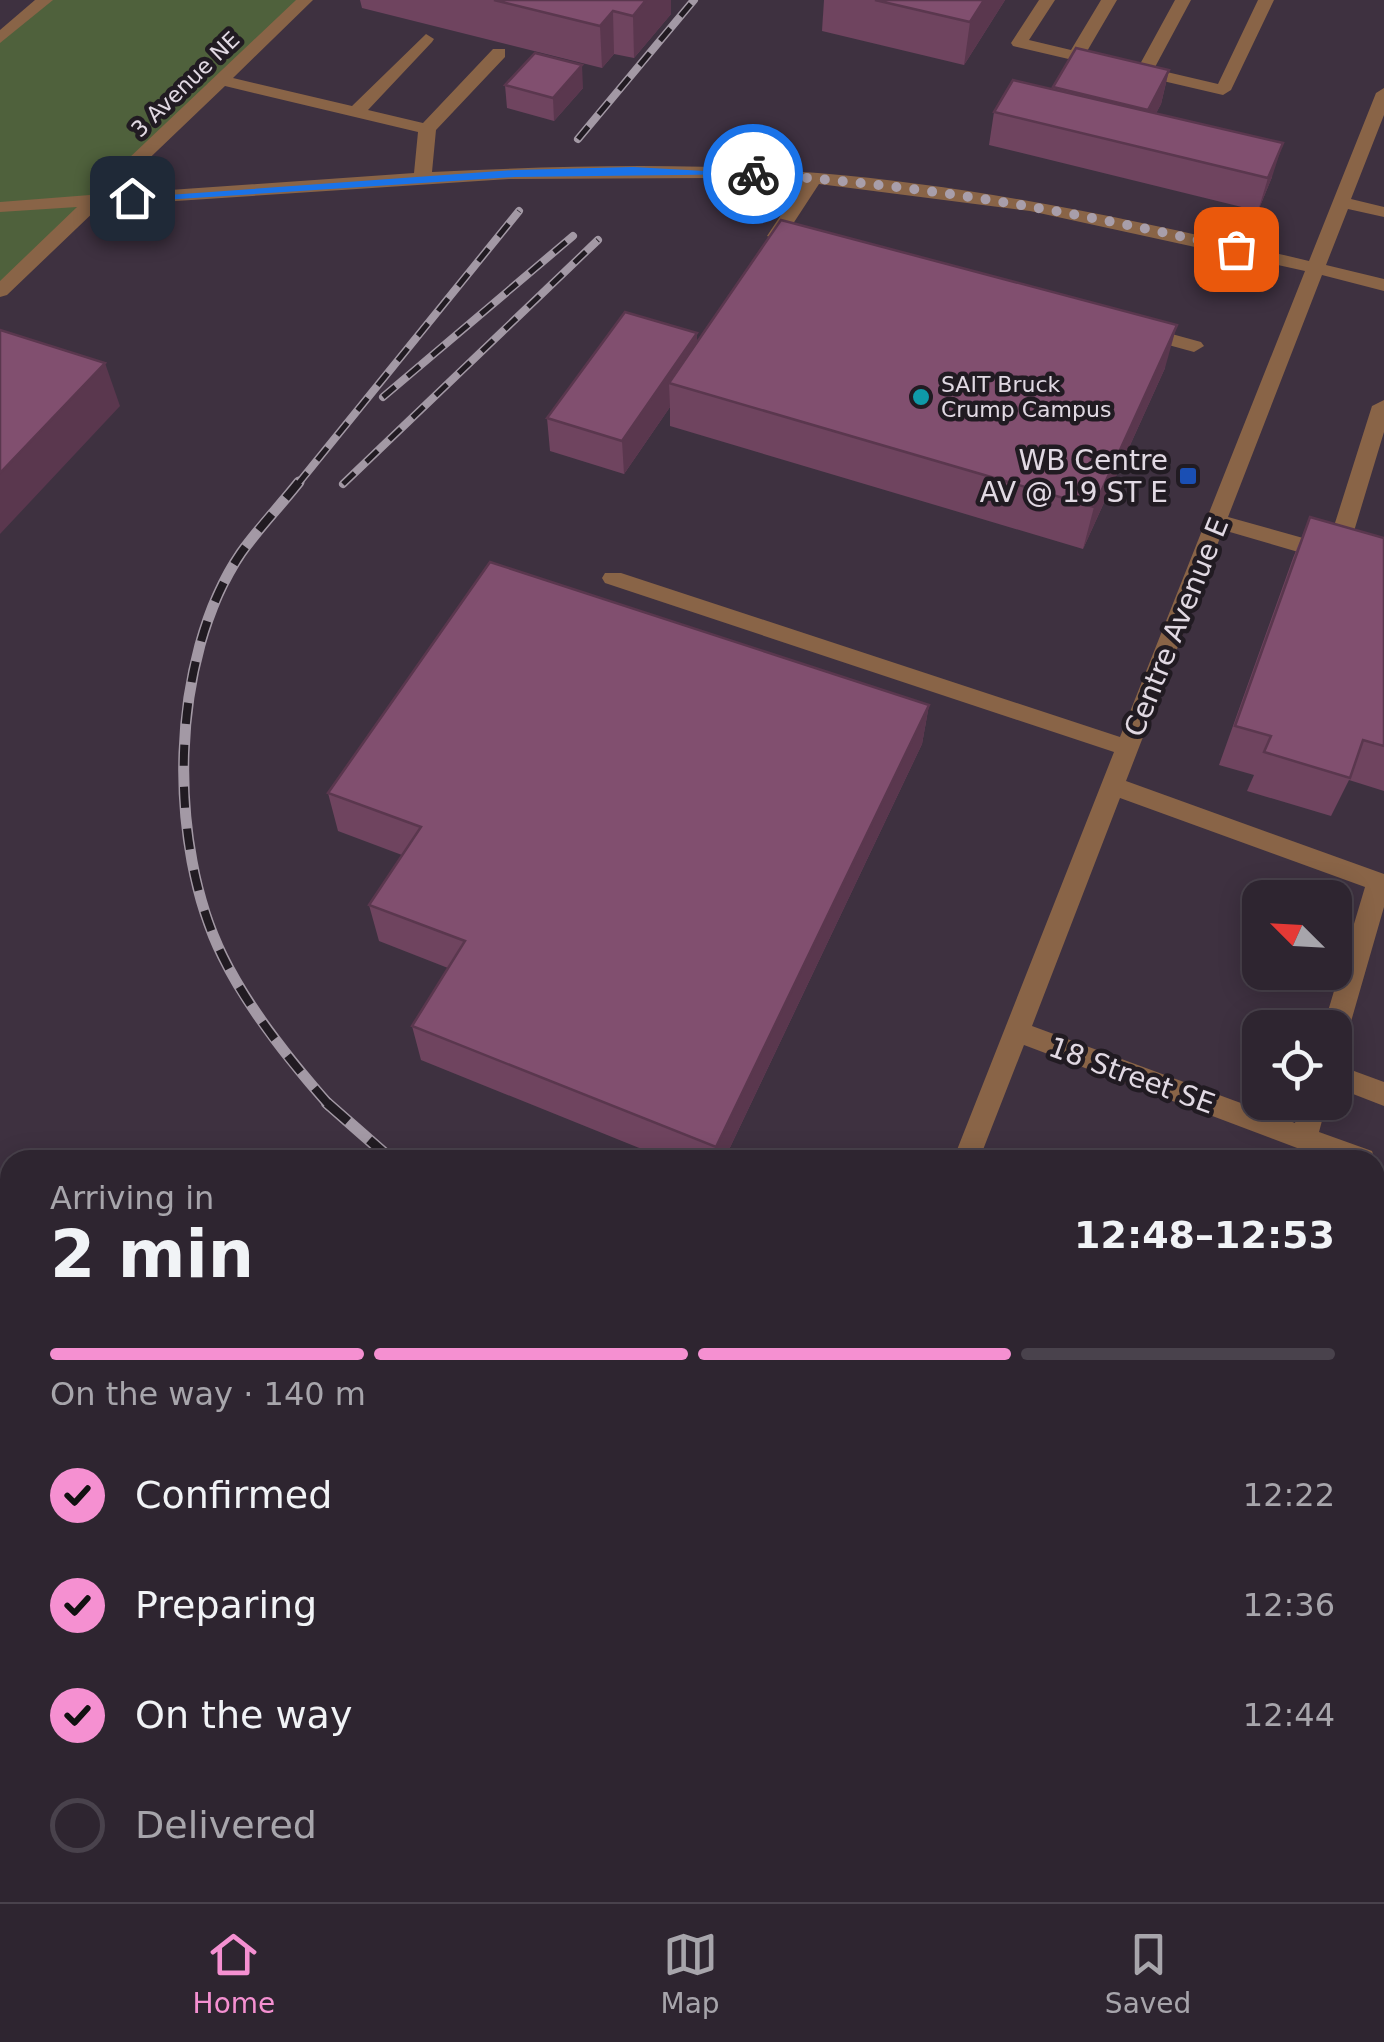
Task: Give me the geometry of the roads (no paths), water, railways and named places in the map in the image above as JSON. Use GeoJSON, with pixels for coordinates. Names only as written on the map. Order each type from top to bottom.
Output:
{"type":"FeatureCollection","features":[{"type":"Feature","properties":{"kind":"street"},"geometry":{"type":"LineString","coordinates":[[0,38],[45,0]]}},
{"type":"Feature","properties":{"kind":"street","name":"3 Avenue NE"},"geometry":{"type":"LineString","coordinates":[[0,291],[305,0]]}},
{"type":"Feature","properties":{"kind":"street"},"geometry":{"type":"LineString","coordinates":[[1047,0],[1019,43],[1223,90],[1266,0]]}},
{"type":"Feature","properties":{"kind":"street"},"geometry":{"type":"LineString","coordinates":[[1076,56],[1109,0]]}},
{"type":"Feature","properties":{"kind":"street"},"geometry":{"type":"LineString","coordinates":[[1144,72],[1183,0]]}},
{"type":"Feature","properties":{"kind":"street"},"geometry":{"type":"LineString","coordinates":[[356,112],[426,40]]}},
{"type":"Feature","properties":{"kind":"street"},"geometry":{"type":"LineString","coordinates":[[422,180],[427,129],[499,53]]}},
{"type":"Feature","properties":{"kind":"street"},"geometry":{"type":"LineString","coordinates":[[222,80],[427,129]]}},
{"type":"Feature","properties":{"kind":"street","name":"Centre Avenue E"},"geometry":{"type":"LineString","coordinates":[[970,1150],[1384,94]]}},
{"type":"Feature","properties":{"kind":"street"},"geometry":{"type":"LineString","coordinates":[[0,207],[633,170],[814,178],[1009,201],[1384,285]]}},
{"type":"Feature","properties":{"kind":"street"},"geometry":{"type":"LineString","coordinates":[[814,178],[776,236],[814,246]]}},
{"type":"Feature","properties":{"kind":"street"},"geometry":{"type":"LineString","coordinates":[[1341,202],[1384,212]]}},
{"type":"Feature","properties":{"kind":"street"},"geometry":{"type":"LineString","coordinates":[[1118,326],[1194,346]]}},
{"type":"Feature","properties":{"kind":"street"},"geometry":{"type":"LineString","coordinates":[[1336,555],[1382,406]]}},
{"type":"Feature","properties":{"kind":"street"},"geometry":{"type":"LineString","coordinates":[[1218,521],[1384,569]]}},
{"type":"Feature","properties":{"kind":"street"},"geometry":{"type":"LineString","coordinates":[[613,578],[1128,748]]}},
{"type":"Feature","properties":{"kind":"street"},"geometry":{"type":"LineString","coordinates":[[1113,786],[1379,882],[1341,1010]]}},
{"type":"Feature","properties":{"kind":"street","name":"18 Street SE"},"geometry":{"type":"LineString","coordinates":[[1016,1032],[1336,1150]]}},
{"type":"Feature","properties":{"kind":"street"},"geometry":{"type":"LineString","coordinates":[[1352,1082],[1384,1094]]}},
{"type":"Feature","properties":{"kind":"street"},"geometry":{"type":"LineString","coordinates":[[1304,1138],[1309,1120]]}},
{"type":"Feature","properties":{"kind":"railway"},"geometry":{"type":"LineString","coordinates":[[578,139],[694,0]]}},
{"type":"Feature","properties":{"kind":"railway"},"geometry":{"type":"LineString","coordinates":[[297,485],[519,211]]}},
{"type":"Feature","properties":{"kind":"railway"},"geometry":{"type":"LineString","coordinates":[[383,397],[573,236]]}},
{"type":"Feature","properties":{"kind":"railway"},"geometry":{"type":"LineString","coordinates":[[343,484],[598,240]]}},
{"type":"Feature","properties":{"kind":"railway"},"geometry":{"type":"LineString","coordinates":[[299,482],[241,553],[217,596],[200,645],[189,698],[185,808],[192,862],[205,912],[223,957],[272,1035],[329,1104]]}},
{"type":"Feature","properties":{"kind":"railway"},"geometry":{"type":"LineString","coordinates":[[329,1104],[381,1150]]}},
{"type":"Feature","properties":{"kind":"place","name":"SAIT Bruck Crump Campus"},"geometry":{"type":"Point","coordinates":[921,397]}},
{"type":"Feature","properties":{"kind":"place","name":"WB Centre AV @ 19 ST E"},"geometry":{"type":"Point","coordinates":[1188,476]}}]}
